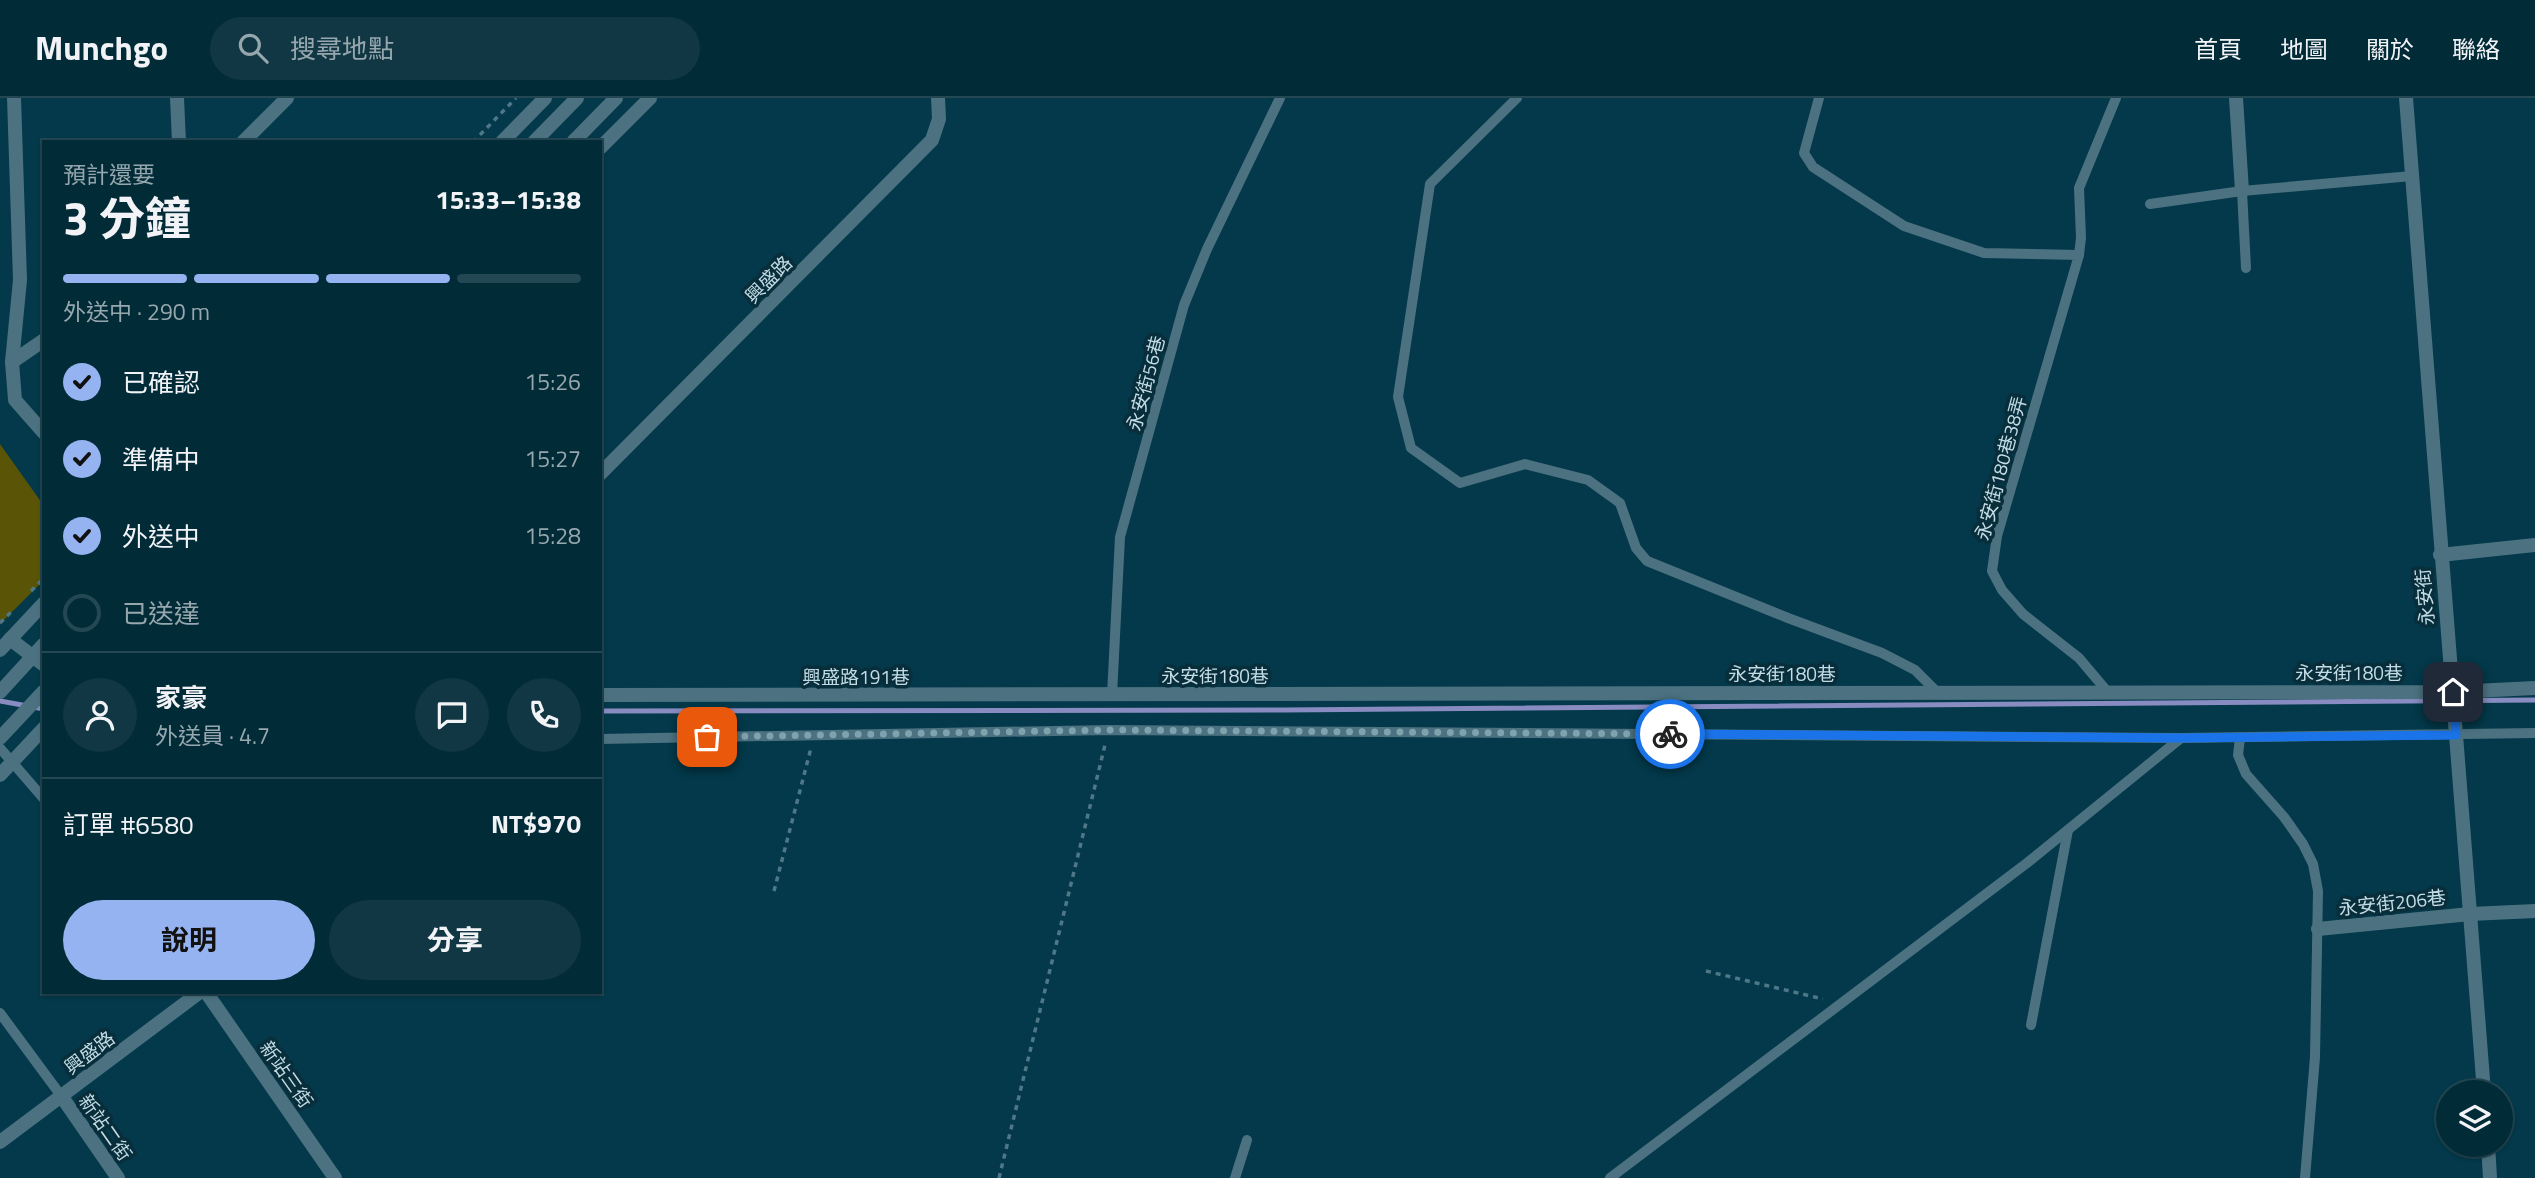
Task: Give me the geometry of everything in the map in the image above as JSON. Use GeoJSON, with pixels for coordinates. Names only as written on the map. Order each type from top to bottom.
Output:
{"type":"FeatureCollection","features":[{"type":"Feature","properties":{"kind":"street"},"geometry":{"type":"LineString","coordinates":[[14,98],[20,280],[12,362],[15,400],[42,431]]}},
{"type":"Feature","properties":{"kind":"street"},"geometry":{"type":"LineString","coordinates":[[177,98],[178,140]]}},
{"type":"Feature","properties":{"kind":"street"},"geometry":{"type":"LineString","coordinates":[[245,140],[287,98]]}},
{"type":"Feature","properties":{"kind":"street"},"geometry":{"type":"LineString","coordinates":[[504,140],[545,98]]}},
{"type":"Feature","properties":{"kind":"street"},"geometry":{"type":"LineString","coordinates":[[536,140],[578,98]]}},
{"type":"Feature","properties":{"kind":"street"},"geometry":{"type":"LineString","coordinates":[[575,140],[617,98]]}},
{"type":"Feature","properties":{"kind":"street"},"geometry":{"type":"LineString","coordinates":[[602,146],[650,98]]}},
{"type":"Feature","properties":{"kind":"street","name":"興盛路"},"geometry":{"type":"LineString","coordinates":[[602,472],[932,140],[939,119],[938,98]]}},
{"type":"Feature","properties":{"kind":"street"},"geometry":{"type":"LineString","coordinates":[[2236,98],[2242,191]]}},
{"type":"Feature","properties":{"kind":"street","name":"永安街"},"geometry":{"type":"LineString","coordinates":[[2406,98],[2483,1080]]}},
{"type":"Feature","properties":{"kind":"street"},"geometry":{"type":"LineString","coordinates":[[603,112],[620,128]]}},
{"type":"Feature","properties":{"kind":"street"},"geometry":{"type":"LineString","coordinates":[[12,362],[42,341]]}},
{"type":"Feature","properties":{"kind":"street"},"geometry":{"type":"LineString","coordinates":[[2440,555],[2535,545]]}},
{"type":"Feature","properties":{"kind":"street"},"geometry":{"type":"LineString","coordinates":[[0,692],[38,660],[5,644],[42,605]]}},
{"type":"Feature","properties":{"kind":"street","name":"永安街180巷"},"geometry":{"type":"LineString","coordinates":[[1112,695],[2106,690],[2453,692],[2535,688]]}},
{"type":"Feature","properties":{"kind":"street"},"geometry":{"type":"LineString","coordinates":[[0,738],[42,693]]}},
{"type":"Feature","properties":{"kind":"street","name":"興盛路191巷"},"geometry":{"type":"LineString","coordinates":[[602,695],[1112,695]]}},
{"type":"Feature","properties":{"kind":"street"},"geometry":{"type":"LineString","coordinates":[[0,775],[42,730]]}},
{"type":"Feature","properties":{"kind":"street","name":"永安街206巷"},"geometry":{"type":"LineString","coordinates":[[2318,929],[2470,914],[2535,911]]}},
{"type":"Feature","properties":{"kind":"street","name":"興盛路"},"geometry":{"type":"LineString","coordinates":[[0,1142],[197,994]]}},
{"type":"Feature","properties":{"kind":"street","name":"新站三街"},"geometry":{"type":"LineString","coordinates":[[207,994],[335,1178]]}},
{"type":"Feature","properties":{"kind":"street","name":"新站二街"},"geometry":{"type":"LineString","coordinates":[[62,1097],[118,1178]]}},
{"type":"Feature","properties":{"kind":"street"},"geometry":{"type":"LineString","coordinates":[[2488,1157],[2490,1178]]}},
{"type":"Feature","properties":{"kind":"lane","name":"永安街56巷"},"geometry":{"type":"LineString","coordinates":[[1112,695],[1120,537],[1184,305],[1207,249],[1280,98]]}},
{"type":"Feature","properties":{"kind":"lane"},"geometry":{"type":"LineString","coordinates":[[1517,98],[1430,184],[1398,397],[1411,448],[1460,483],[1525,464],[1588,480],[1620,503],[1636,548],[1647,561],[1882,653],[1915,670],[1937,692]]}},
{"type":"Feature","properties":{"kind":"lane"},"geometry":{"type":"LineString","coordinates":[[1819,98],[1804,153],[1808,160],[1813,167],[1904,226],[1984,253],[2078,255]]}},
{"type":"Feature","properties":{"kind":"lane","name":"永安街180巷38弄"},"geometry":{"type":"LineString","coordinates":[[2106,690],[2079,658],[2023,614],[2002,590],[1992,571],[1997,536],[2078,255],[2081,238],[2079,188],[2116,98]]}},
{"type":"Feature","properties":{"kind":"lane"},"geometry":{"type":"LineString","coordinates":[[2150,204],[2242,191],[2412,176]]}},
{"type":"Feature","properties":{"kind":"lane"},"geometry":{"type":"LineString","coordinates":[[2242,191],[2246,268]]}},
{"type":"Feature","properties":{"kind":"lane"},"geometry":{"type":"LineString","coordinates":[[602,739],[1109,730],[2181,738],[2535,733]]}},
{"type":"Feature","properties":{"kind":"lane"},"geometry":{"type":"LineString","coordinates":[[1610,1178],[2068,830],[2181,738]]}},
{"type":"Feature","properties":{"kind":"lane"},"geometry":{"type":"LineString","coordinates":[[2240,738],[2238,755],[2246,774],[2304,844],[2313,864],[2318,891],[2315,1057],[2305,1178]]}},
{"type":"Feature","properties":{"kind":"lane"},"geometry":{"type":"LineString","coordinates":[[0,748],[42,797]]}},
{"type":"Feature","properties":{"kind":"lane"},"geometry":{"type":"LineString","coordinates":[[2031,1025],[2068,830]]}},
{"type":"Feature","properties":{"kind":"lane"},"geometry":{"type":"LineString","coordinates":[[0,1013],[62,1097]]}},
{"type":"Feature","properties":{"kind":"lane"},"geometry":{"type":"LineString","coordinates":[[1235,1178],[1247,1140]]}},
{"type":"Feature","properties":{"kind":"path"},"geometry":{"type":"LineString","coordinates":[[475,140],[516,98]]}},
{"type":"Feature","properties":{"kind":"path"},"geometry":{"type":"LineString","coordinates":[[999,1178],[1109,730]]}},
{"type":"Feature","properties":{"kind":"path"},"geometry":{"type":"LineString","coordinates":[[774,891],[814,735]]}},
{"type":"Feature","properties":{"kind":"path"},"geometry":{"type":"LineString","coordinates":[[1706,971],[1842,1003]]}},
{"type":"Feature","properties":{"kind":"shaded area"},"geometry":{"type":"Polygon","coordinates":[[[0,444],[42,503],[42,582],[0,624],[0,444]]]}},
{"type":"Feature","properties":{"kind":"waterway"},"geometry":{"type":"LineString","coordinates":[[602,711],[1284,710],[2535,700]]}},
{"type":"Feature","properties":{"kind":"waterway"},"geometry":{"type":"LineString","coordinates":[[0,701],[42,709]]}},
{"type":"Feature","properties":{"kind":"way so far"},"geometry":{"type":"LineString","coordinates":[[707,737],[1109,730],[1670,734]]}},
{"type":"Feature","properties":{"kind":"route"},"geometry":{"type":"LineString","coordinates":[[1670,734],[2181,738],[2456,735],[2453,692]]}}]}
